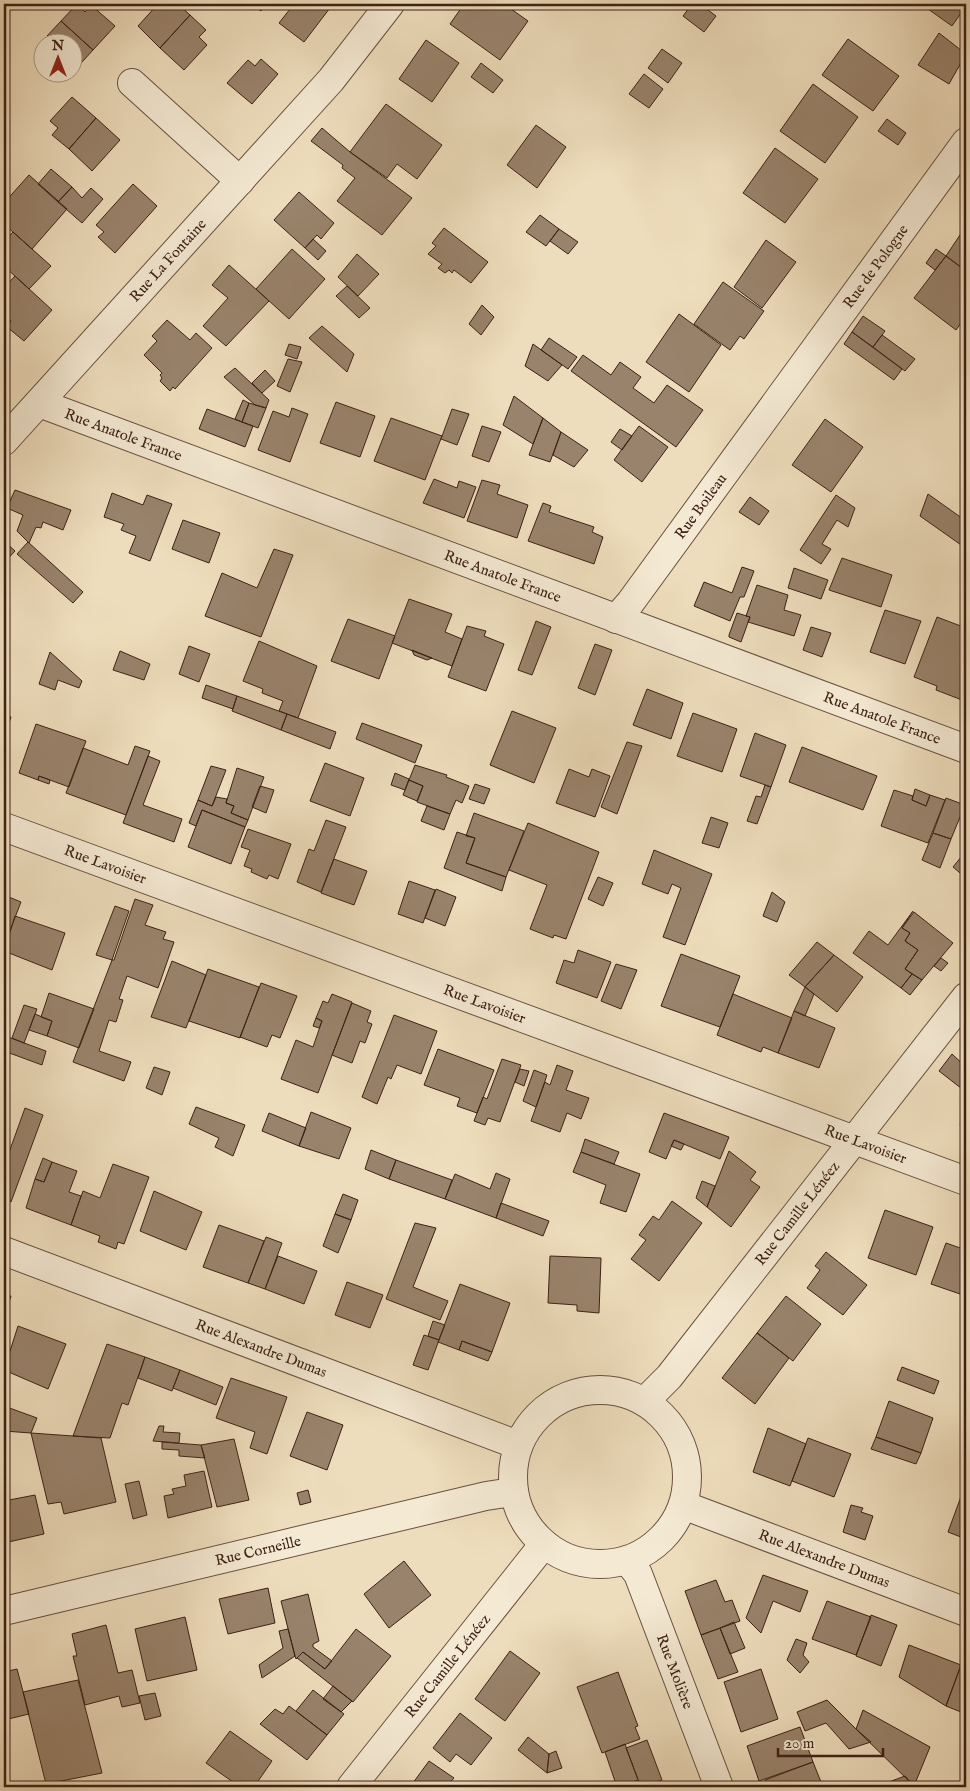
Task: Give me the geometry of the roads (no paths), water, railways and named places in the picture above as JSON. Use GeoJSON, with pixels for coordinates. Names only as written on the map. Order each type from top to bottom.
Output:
{"type":"FeatureCollection","features":[{"type":"Feature","properties":{"kind":"street","name":"Rue La Fontaine"},"geometry":{"type":"LineString","coordinates":[[4,442],[332,80],[390,4]]}},
{"type":"Feature","properties":{"kind":"street"},"geometry":{"type":"LineString","coordinates":[[132,83],[240,181]]}},
{"type":"Feature","properties":{"kind":"street","name":"Rue de Pologne"},"geometry":{"type":"LineString","coordinates":[[785,392],[966,142]]}},
{"type":"Feature","properties":{"kind":"street","name":"Rue Boileau"},"geometry":{"type":"LineString","coordinates":[[616,619],[630,603],[785,392]]}},
{"type":"Feature","properties":{"kind":"street","name":"Rue Anatole France"},"geometry":{"type":"LineString","coordinates":[[39,403],[966,750]]}},
{"type":"Feature","properties":{"kind":"street","name":"Rue Lavoisier"},"geometry":{"type":"LineString","coordinates":[[4,827],[966,1181]]}},
{"type":"Feature","properties":{"kind":"street","name":"Rue Camille Lénéez"},"geometry":{"type":"LineString","coordinates":[[645,1401],[669,1377],[966,997]]}},
{"type":"Feature","properties":{"kind":"street","name":"Rue Alexandre Dumas"},"geometry":{"type":"LineString","coordinates":[[4,1251],[518,1445]]}},
{"type":"Feature","properties":{"kind":"street"},"geometry":{"type":"LineString","coordinates":[[586,1390],[616,1391],[645,1401],[668,1421],[682,1446],[688,1476],[683,1505],[670,1529],[651,1547],[627,1560],[598,1564],[570,1558],[544,1544],[530,1530],[513,1492],[512,1468],[518,1445],[534,1419],[557,1400],[586,1390]]}},
{"type":"Feature","properties":{"kind":"street","name":"Rue Corneille"},"geometry":{"type":"LineString","coordinates":[[4,1611],[486,1496],[513,1492]]}},
{"type":"Feature","properties":{"kind":"street","name":"Rue Alexandre Dumas"},"geometry":{"type":"LineString","coordinates":[[683,1505],[966,1612]]}},
{"type":"Feature","properties":{"kind":"street","name":"Rue Camille Lénéez"},"geometry":{"type":"LineString","coordinates":[[351,1787],[544,1544]]}},
{"type":"Feature","properties":{"kind":"street","name":"Rue Molière"},"geometry":{"type":"LineString","coordinates":[[627,1560],[638,1574],[719,1787]]}}]}
